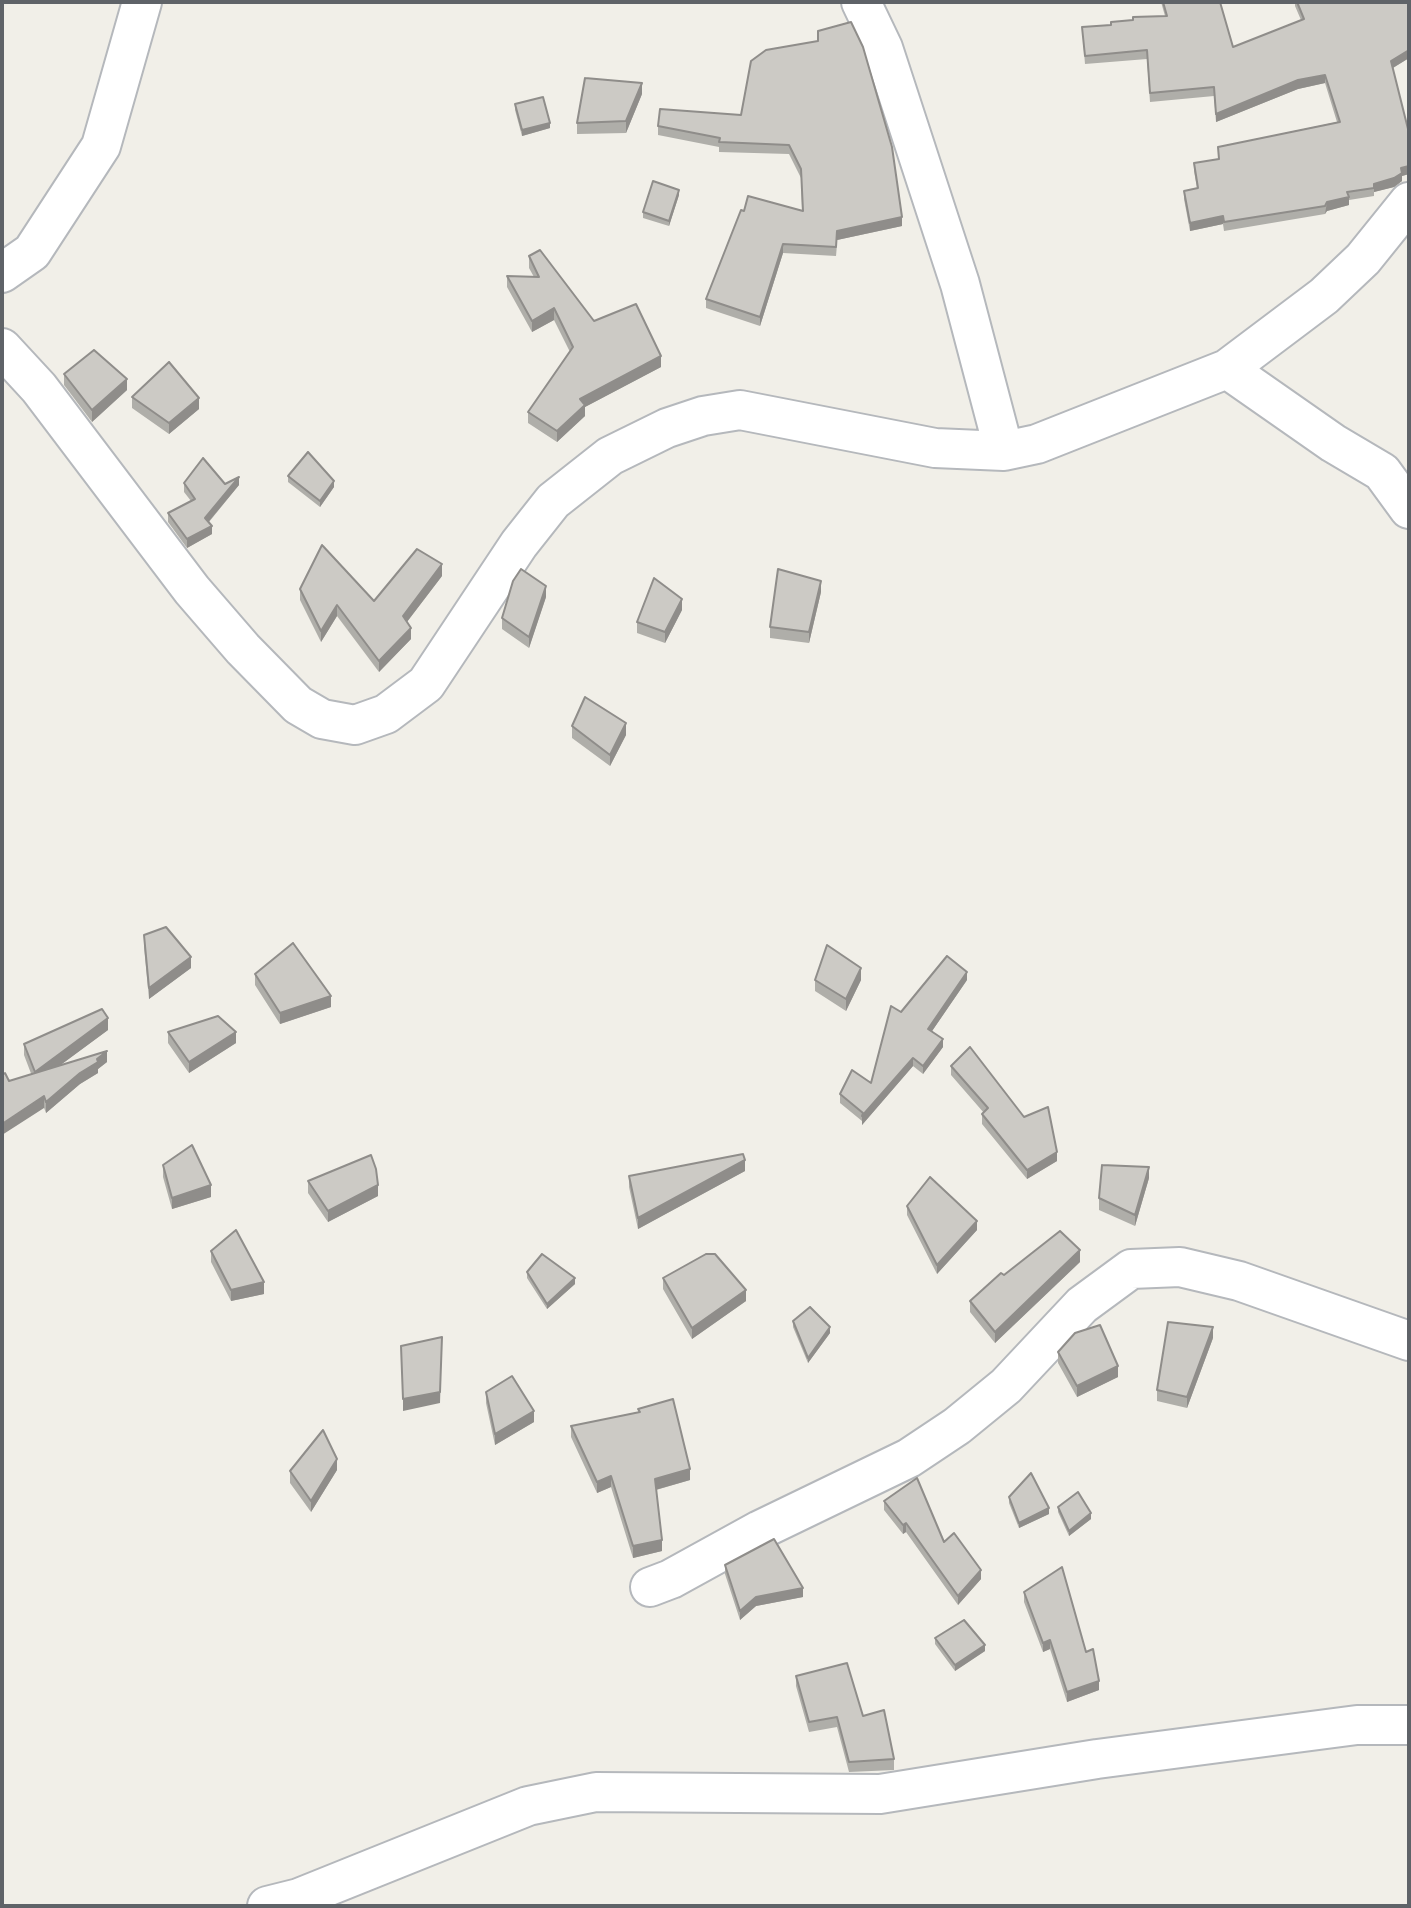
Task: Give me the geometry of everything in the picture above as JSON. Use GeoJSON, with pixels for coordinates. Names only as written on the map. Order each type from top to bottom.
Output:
{"type":"FeatureCollection","features":[{"type":"Feature","properties":{"kind":"street"},"geometry":{"type":"LineString","coordinates":[[2,273],[32,252],[101,146],[142,2]]}},
{"type":"Feature","properties":{"kind":"street"},"geometry":{"type":"LineString","coordinates":[[861,2],[883,48],[961,285],[1004,451]]}},
{"type":"Feature","properties":{"kind":"street"},"geometry":{"type":"LineString","coordinates":[[2,348],[39,388],[192,590],[243,649],[298,705],[322,719],[355,725],[386,714],[426,684],[519,544],[553,501],[610,456],[667,428],[704,416],[740,410],[935,448],[1004,451],[1037,444],[1227,369],[1324,296],[1363,259],[1409,202]]}},
{"type":"Feature","properties":{"kind":"street"},"geometry":{"type":"LineString","coordinates":[[1227,369],[1333,443],[1382,472],[1409,509]]}},
{"type":"Feature","properties":{"kind":"street"},"geometry":{"type":"LineString","coordinates":[[650,1587],[671,1579],[760,1530],[919,1452],[957,1426],[1006,1386],[1082,1306],[1131,1269],[1180,1267],[1239,1281],[1409,1341]]}},
{"type":"Feature","properties":{"kind":"street"},"geometry":{"type":"LineString","coordinates":[[267,1906],[299,1898],[528,1806],[596,1792],[880,1794],[1124,1755],[1357,1725],[1409,1725]]}},
{"type":"Feature","properties":{"kind":"building"},"geometry":{"type":"Polygon","coordinates":[[[1163,2],[1220,2],[1233,47],[1304,19],[1297,2],[1409,2],[1409,50],[1391,61],[1409,133],[1409,166],[1401,168],[1402,173],[1394,178],[1374,184],[1374,188],[1347,192],[1349,197],[1327,202],[1325,206],[1224,222],[1223,216],[1190,223],[1184,191],[1198,188],[1194,163],[1219,159],[1218,147],[1340,122],[1325,75],[1298,80],[1216,114],[1214,87],[1150,93],[1147,50],[1085,56],[1082,27],[1111,25],[1111,22],[1133,20],[1133,17],[1167,16],[1163,2]]]}},
{"type":"Feature","properties":{"kind":"building"},"geometry":{"type":"Polygon","coordinates":[[[851,22],[863,47],[892,147],[902,217],[837,231],[836,247],[783,244],[760,317],[706,299],[748,196],[803,211],[801,169],[789,145],[719,142],[720,138],[658,126],[660,109],[741,115],[751,61],[766,50],[818,41],[818,31],[851,22]]]}},
{"type":"Feature","properties":{"kind":"building"},"geometry":{"type":"Polygon","coordinates":[[[585,78],[642,83],[626,121],[577,123],[585,78]]]}},
{"type":"Feature","properties":{"kind":"building"},"geometry":{"type":"Polygon","coordinates":[[[543,97],[550,123],[522,130],[515,104],[543,97]]]}},
{"type":"Feature","properties":{"kind":"building"},"geometry":{"type":"Polygon","coordinates":[[[653,181],[679,190],[669,221],[643,212],[653,181]]]}},
{"type":"Feature","properties":{"kind":"building"},"geometry":{"type":"Polygon","coordinates":[[[540,250],[594,321],[636,304],[661,356],[580,399],[585,405],[557,431],[528,412],[573,347],[554,308],[532,321],[507,276],[539,277],[529,256],[540,250]]]}},
{"type":"Feature","properties":{"kind":"building"},"geometry":{"type":"Polygon","coordinates":[[[94,350],[127,379],[92,410],[64,374],[94,350]]]}},
{"type":"Feature","properties":{"kind":"building"},"geometry":{"type":"Polygon","coordinates":[[[169,362],[199,398],[169,423],[132,397],[169,362]]]}},
{"type":"Feature","properties":{"kind":"building"},"geometry":{"type":"Polygon","coordinates":[[[308,452],[334,481],[320,501],[288,476],[308,452]]]}},
{"type":"Feature","properties":{"kind":"building"},"geometry":{"type":"Polygon","coordinates":[[[203,458],[225,484],[239,477],[205,518],[212,526],[187,539],[168,513],[195,499],[184,483],[203,458]]]}},
{"type":"Feature","properties":{"kind":"building"},"geometry":{"type":"Polygon","coordinates":[[[322,545],[374,601],[417,549],[442,564],[403,616],[411,628],[379,661],[337,605],[321,631],[300,589],[322,545]]]}},
{"type":"Feature","properties":{"kind":"building"},"geometry":{"type":"Polygon","coordinates":[[[521,569],[546,586],[529,637],[502,618],[513,581],[521,569]]]}},
{"type":"Feature","properties":{"kind":"building"},"geometry":{"type":"Polygon","coordinates":[[[778,569],[821,581],[809,632],[770,627],[778,569]]]}},
{"type":"Feature","properties":{"kind":"building"},"geometry":{"type":"Polygon","coordinates":[[[654,578],[682,599],[665,632],[637,622],[654,578]]]}},
{"type":"Feature","properties":{"kind":"building"},"geometry":{"type":"Polygon","coordinates":[[[585,697],[626,723],[610,755],[572,726],[585,697]]]}},
{"type":"Feature","properties":{"kind":"building"},"geometry":{"type":"Polygon","coordinates":[[[166,927],[191,957],[149,988],[144,935],[166,927]]]}},
{"type":"Feature","properties":{"kind":"building"},"geometry":{"type":"Polygon","coordinates":[[[293,943],[331,996],[280,1013],[255,974],[293,943]]]}},
{"type":"Feature","properties":{"kind":"building"},"geometry":{"type":"Polygon","coordinates":[[[827,945],[861,968],[846,999],[815,980],[827,945]]]}},
{"type":"Feature","properties":{"kind":"building"},"geometry":{"type":"Polygon","coordinates":[[[947,956],[967,972],[928,1029],[943,1039],[923,1066],[913,1058],[862,1116],[863,1113],[840,1094],[852,1070],[871,1083],[891,1006],[901,1012],[947,956]]]}},
{"type":"Feature","properties":{"kind":"building"},"geometry":{"type":"Polygon","coordinates":[[[102,1009],[108,1018],[35,1072],[24,1044],[102,1009]]]}},
{"type":"Feature","properties":{"kind":"building"},"geometry":{"type":"Polygon","coordinates":[[[218,1016],[236,1032],[189,1062],[168,1032],[218,1016]]]}},
{"type":"Feature","properties":{"kind":"building"},"geometry":{"type":"Polygon","coordinates":[[[970,1047],[1024,1117],[1048,1107],[1057,1152],[1027,1170],[982,1114],[988,1108],[951,1066],[970,1047]]]}},
{"type":"Feature","properties":{"kind":"building"},"geometry":{"type":"Polygon","coordinates":[[[107,1051],[97,1059],[98,1062],[80,1073],[46,1102],[44,1096],[2,1124],[2,1075],[5,1073],[9,1081],[107,1051]]]}},
{"type":"Feature","properties":{"kind":"building"},"geometry":{"type":"Polygon","coordinates":[[[192,1145],[211,1185],[172,1198],[163,1165],[192,1145]]]}},
{"type":"Feature","properties":{"kind":"building"},"geometry":{"type":"Polygon","coordinates":[[[743,1154],[745,1160],[638,1218],[629,1176],[743,1154]]]}},
{"type":"Feature","properties":{"kind":"building"},"geometry":{"type":"Polygon","coordinates":[[[371,1155],[378,1185],[328,1211],[308,1181],[371,1155]]]}},
{"type":"Feature","properties":{"kind":"building"},"geometry":{"type":"Polygon","coordinates":[[[1102,1165],[1149,1167],[1135,1215],[1099,1198],[1102,1165]]]}},
{"type":"Feature","properties":{"kind":"building"},"geometry":{"type":"Polygon","coordinates":[[[930,1177],[977,1221],[937,1265],[907,1206],[930,1177]]]}},
{"type":"Feature","properties":{"kind":"building"},"geometry":{"type":"Polygon","coordinates":[[[236,1230],[264,1282],[231,1290],[211,1251],[236,1230]]]}},
{"type":"Feature","properties":{"kind":"building"},"geometry":{"type":"Polygon","coordinates":[[[1060,1231],[1080,1250],[995,1332],[970,1301],[1001,1273],[1004,1275],[1060,1231]]]}},
{"type":"Feature","properties":{"kind":"building"},"geometry":{"type":"Polygon","coordinates":[[[542,1254],[575,1278],[547,1304],[527,1272],[542,1254]]]}},
{"type":"Feature","properties":{"kind":"building"},"geometry":{"type":"Polygon","coordinates":[[[706,1254],[715,1254],[746,1290],[692,1328],[663,1278],[706,1254]]]}},
{"type":"Feature","properties":{"kind":"building"},"geometry":{"type":"Polygon","coordinates":[[[810,1307],[830,1327],[808,1358],[793,1321],[810,1307]]]}},
{"type":"Feature","properties":{"kind":"building"},"geometry":{"type":"Polygon","coordinates":[[[1168,1322],[1213,1327],[1187,1397],[1157,1390],[1168,1322]]]}},
{"type":"Feature","properties":{"kind":"building"},"geometry":{"type":"Polygon","coordinates":[[[1100,1325],[1118,1366],[1077,1386],[1058,1352],[1075,1333],[1100,1325]]]}},
{"type":"Feature","properties":{"kind":"building"},"geometry":{"type":"Polygon","coordinates":[[[442,1337],[440,1392],[403,1399],[401,1346],[442,1337]]]}},
{"type":"Feature","properties":{"kind":"building"},"geometry":{"type":"Polygon","coordinates":[[[512,1376],[534,1411],[495,1434],[486,1392],[512,1376]]]}},
{"type":"Feature","properties":{"kind":"building"},"geometry":{"type":"Polygon","coordinates":[[[673,1399],[690,1469],[655,1479],[662,1540],[633,1546],[611,1476],[597,1482],[571,1426],[640,1412],[638,1409],[673,1399]]]}},
{"type":"Feature","properties":{"kind":"building"},"geometry":{"type":"Polygon","coordinates":[[[323,1430],[337,1459],[311,1501],[290,1471],[323,1430]]]}},
{"type":"Feature","properties":{"kind":"building"},"geometry":{"type":"Polygon","coordinates":[[[1031,1473],[1049,1508],[1019,1523],[1009,1497],[1031,1473]]]}},
{"type":"Feature","properties":{"kind":"building"},"geometry":{"type":"Polygon","coordinates":[[[917,1478],[944,1542],[954,1533],[981,1570],[958,1596],[906,1523],[903,1525],[884,1501],[917,1478]]]}},
{"type":"Feature","properties":{"kind":"building"},"geometry":{"type":"Polygon","coordinates":[[[1078,1492],[1091,1513],[1069,1531],[1058,1507],[1078,1492]]]}},
{"type":"Feature","properties":{"kind":"building"},"geometry":{"type":"Polygon","coordinates":[[[774,1539],[803,1588],[756,1597],[740,1611],[725,1565],[774,1539]]]}},
{"type":"Feature","properties":{"kind":"building"},"geometry":{"type":"Polygon","coordinates":[[[1062,1567],[1086,1652],[1093,1649],[1099,1681],[1067,1692],[1050,1640],[1043,1643],[1024,1592],[1062,1567]]]}},
{"type":"Feature","properties":{"kind":"building"},"geometry":{"type":"Polygon","coordinates":[[[964,1620],[985,1645],[955,1665],[935,1638],[964,1620]]]}},
{"type":"Feature","properties":{"kind":"building"},"geometry":{"type":"Polygon","coordinates":[[[847,1663],[863,1716],[884,1710],[894,1759],[849,1762],[837,1717],[809,1722],[796,1676],[847,1663]]]}}]}
